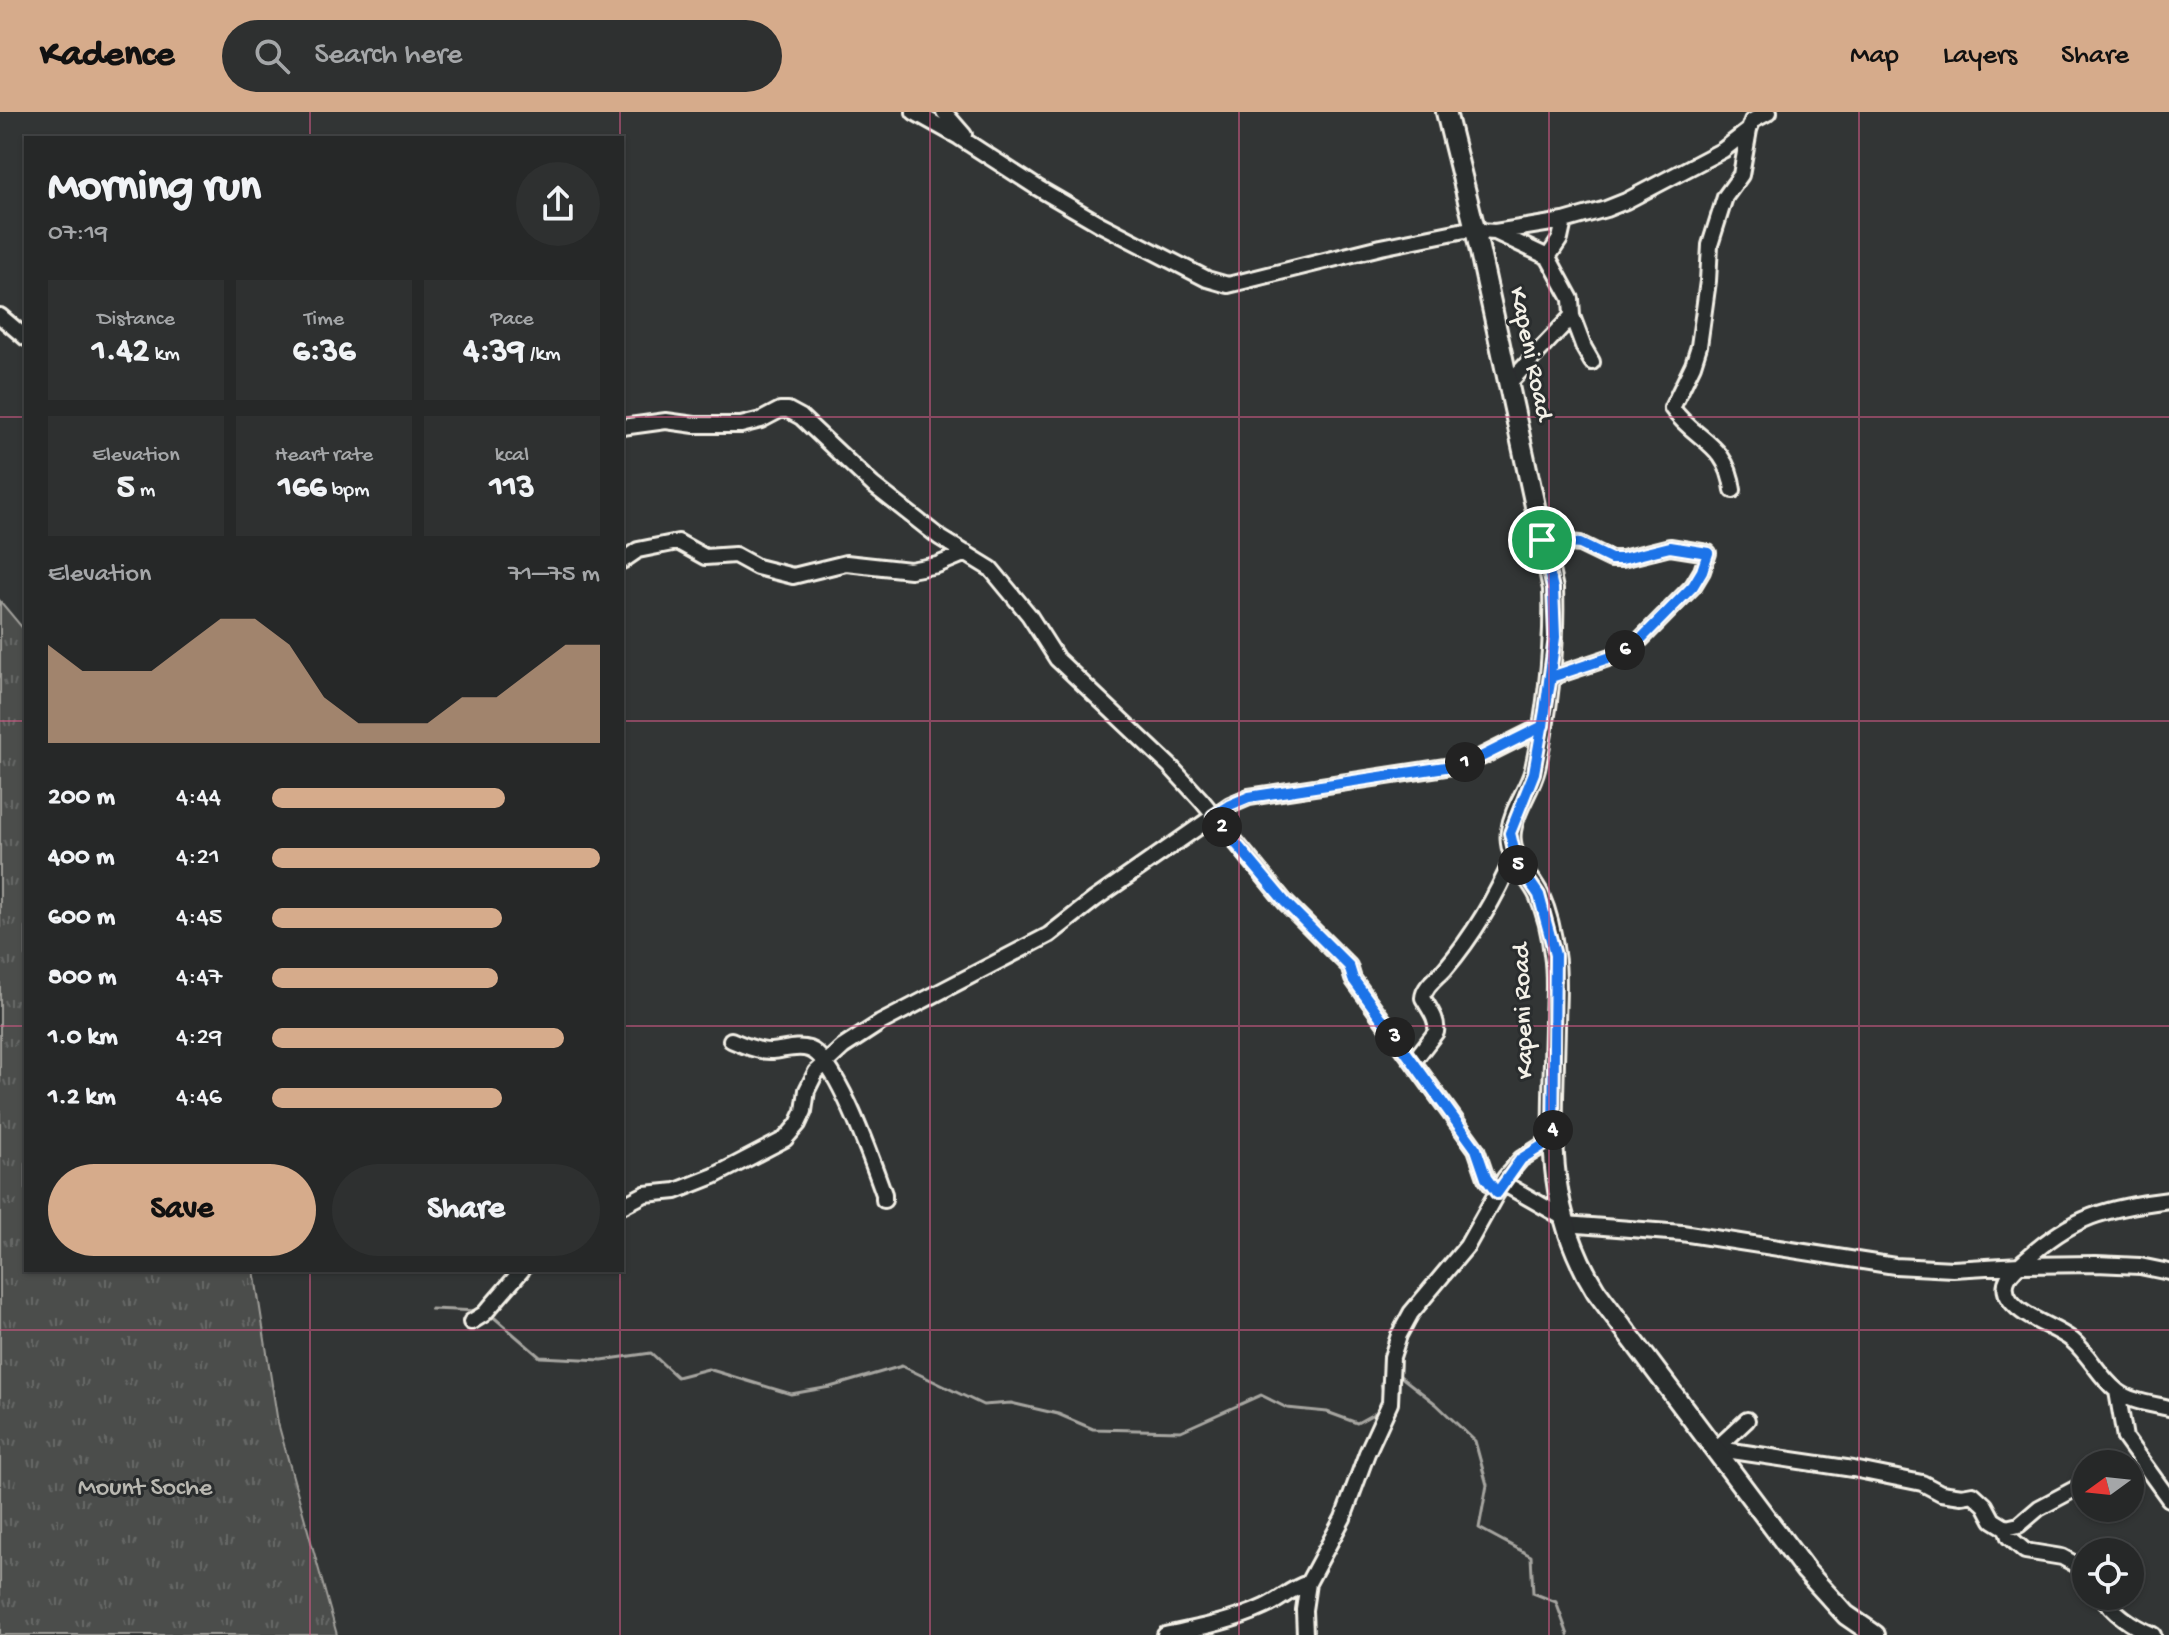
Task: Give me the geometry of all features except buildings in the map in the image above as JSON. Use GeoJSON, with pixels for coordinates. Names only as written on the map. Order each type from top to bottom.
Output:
{"type":"FeatureCollection","features":[{"type":"Feature","properties":{"kind":"main road","name":"Kapeni Road"},"geometry":{"type":"LineString","coordinates":[[1446,112],[1475,229],[1553,589],[1555,637],[1543,726],[1534,773],[1510,833],[1514,855],[1539,895],[1555,955],[1553,1139],[1557,1190],[1564,1221],[1578,1261],[1596,1291],[1806,1571],[1846,1615],[1875,1635]]}},
{"type":"Feature","properties":{"kind":"street"},"geometry":{"type":"LineString","coordinates":[[914,112],[972,144],[1100,224],[1223,285],[1238,284],[1381,247],[1475,229],[1495,232],[1548,257],[1571,299],[1572,316],[1592,362]]}},
{"type":"Feature","properties":{"kind":"street"},"geometry":{"type":"LineString","coordinates":[[944,112],[972,144]]}},
{"type":"Feature","properties":{"kind":"street"},"geometry":{"type":"LineString","coordinates":[[1495,232],[1564,221],[1626,201],[1723,150],[1752,121],[1769,112]]}},
{"type":"Feature","properties":{"kind":"street"},"geometry":{"type":"LineString","coordinates":[[1733,490],[1730,471],[1710,442],[1672,408],[1699,346],[1710,245],[1725,197],[1741,175],[1752,121]]}},
{"type":"Feature","properties":{"kind":"street"},"geometry":{"type":"LineString","coordinates":[[1548,257],[1560,239],[1564,221]]}},
{"type":"Feature","properties":{"kind":"street"},"geometry":{"type":"LineString","coordinates":[[0,316],[24,336]]}},
{"type":"Feature","properties":{"kind":"street"},"geometry":{"type":"LineString","coordinates":[[1508,384],[1572,316]]}},
{"type":"Feature","properties":{"kind":"street"},"geometry":{"type":"LineString","coordinates":[[624,427],[666,421],[695,425],[741,425],[788,410],[801,417],[873,485],[939,537],[991,569],[1029,615],[1057,659],[1170,766],[1285,902],[1349,966],[1353,979],[1476,1149],[1486,1178],[1500,1188],[1564,1221],[1682,1233],[1895,1266],[1953,1269],[2111,1265],[2158,1268],[2169,1272]]}},
{"type":"Feature","properties":{"kind":"street"},"geometry":{"type":"LineString","coordinates":[[1542,540],[1580,544],[1611,559],[1670,547],[1708,553],[1693,586],[1641,639],[1620,654],[1551,677]]}},
{"type":"Feature","properties":{"kind":"street"},"geometry":{"type":"LineString","coordinates":[[624,560],[638,550],[678,542],[705,557],[735,555],[757,567],[793,576],[846,563],[910,570],[937,565],[966,553]]}},
{"type":"Feature","properties":{"kind":"street"},"geometry":{"type":"LineString","coordinates":[[624,1205],[645,1194],[676,1191],[689,1186],[785,1139],[798,1124],[804,1111],[807,1090],[826,1061],[880,1023],[1049,935],[1230,805],[1249,797],[1452,766],[1481,757],[1543,726]]}},
{"type":"Feature","properties":{"kind":"street"},"geometry":{"type":"LineString","coordinates":[[1413,1062],[1437,1027],[1437,1021],[1423,998],[1424,992],[1447,967],[1479,921],[1514,855]]}},
{"type":"Feature","properties":{"kind":"street"},"geometry":{"type":"LineString","coordinates":[[731,1040],[761,1050],[812,1049],[826,1061],[858,1129],[884,1200]]}},
{"type":"Feature","properties":{"kind":"street"},"geometry":{"type":"LineString","coordinates":[[1305,1635],[1304,1610],[1308,1583],[1343,1518],[1390,1403],[1392,1357],[1399,1335],[1411,1313],[1467,1246],[1500,1188],[1521,1159],[1553,1139]]}},
{"type":"Feature","properties":{"kind":"street"},"geometry":{"type":"LineString","coordinates":[[2169,1200],[2115,1209],[2080,1219],[2050,1237],[2008,1275],[2005,1285],[2011,1302],[2075,1343],[2089,1355],[2117,1391],[2125,1438],[2169,1499]]}},
{"type":"Feature","properties":{"kind":"street"},"geometry":{"type":"LineString","coordinates":[[471,1322],[484,1314],[520,1272]]}},
{"type":"Feature","properties":{"kind":"street"},"geometry":{"type":"LineString","coordinates":[[2117,1391],[2169,1408]]}},
{"type":"Feature","properties":{"kind":"street"},"geometry":{"type":"LineString","coordinates":[[1714,1448],[1747,1420]]}},
{"type":"Feature","properties":{"kind":"street"},"geometry":{"type":"LineString","coordinates":[[1714,1448],[1853,1469],[1922,1483],[1941,1493],[1973,1494],[1985,1505],[1993,1520],[2006,1528],[2009,1537],[2025,1551],[2062,1557],[2072,1562]]}},
{"type":"Feature","properties":{"kind":"street"},"geometry":{"type":"LineString","coordinates":[[2006,1528],[2019,1525],[2039,1508],[2072,1490]]}},
{"type":"Feature","properties":{"kind":"street"},"geometry":{"type":"LineString","coordinates":[[1165,1635],[1253,1612],[1277,1602],[1291,1589],[1308,1583]]}},
{"type":"Feature","properties":{"kind":"street"},"geometry":{"type":"LineString","coordinates":[[2111,1610],[2153,1635]]}},
{"type":"Feature","properties":{"kind":"green space","name":"Mount Soche"},"geometry":{"type":"Polygon","coordinates":[[[0,601],[24,630],[24,1272],[254,1272],[278,1423],[337,1635],[0,1635],[0,601]]]}},
{"type":"Feature","properties":{"kind":"waterway"},"geometry":{"type":"LineString","coordinates":[[431,1309],[479,1311]]}},
{"type":"Feature","properties":{"kind":"waterway"},"geometry":{"type":"LineString","coordinates":[[490,1314],[540,1357],[602,1360],[651,1353],[677,1377],[708,1369],[791,1394],[830,1387],[902,1366],[983,1405],[1011,1403],[1058,1414],[1093,1429],[1181,1431],[1261,1395],[1287,1408],[1327,1412],[1357,1423],[1379,1411]]}},
{"type":"Feature","properties":{"kind":"waterway"},"geometry":{"type":"LineString","coordinates":[[1397,1377],[1400,1376],[1436,1404],[1475,1441],[1487,1485],[1479,1528],[1531,1556],[1533,1593],[1556,1602],[1568,1635]]}},
{"type":"Feature","properties":{"kind":"waterway"},"geometry":{"type":"LineString","coordinates":[[1384,1397],[1381,1383],[1386,1381]]}},
{"type":"Feature","properties":{"kind":"route"},"geometry":{"type":"LineString","coordinates":[[1542,540],[1553,589],[1555,637],[1543,726],[1481,757],[1452,766],[1249,797],[1213,816],[1285,902],[1349,966],[1353,979],[1476,1149],[1486,1178],[1497,1193],[1521,1159],[1553,1139],[1555,955],[1539,895],[1517,863],[1510,833],[1534,773],[1543,726],[1551,677],[1620,654],[1641,639],[1684,598],[1702,571],[1708,553],[1670,547],[1611,559],[1580,544],[1542,540]]}}]}
